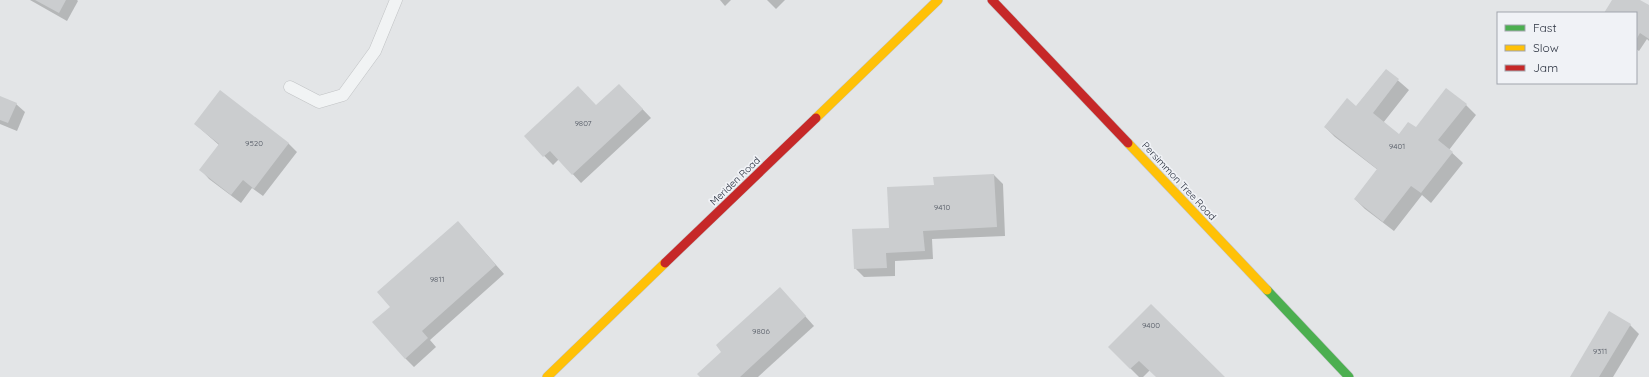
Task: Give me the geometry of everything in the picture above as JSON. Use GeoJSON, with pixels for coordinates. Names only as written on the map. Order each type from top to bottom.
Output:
{"type":"FeatureCollection","features":[{"type":"Feature","properties":{"kind":"street","name":"Meriden Road"},"geometry":{"type":"LineString","coordinates":[[547,377],[938,0]]}},
{"type":"Feature","properties":{"kind":"street","name":"Persimmon Tree Road"},"geometry":{"type":"LineString","coordinates":[[992,0],[1349,377]]}},
{"type":"Feature","properties":{"kind":"lane"},"geometry":{"type":"LineString","coordinates":[[290,87],[318,102],[344,95],[375,51],[396,0]]}},
{"type":"Feature","properties":{"kind":"building"},"geometry":{"type":"Polygon","coordinates":[[[35,0],[66,0],[59,13],[35,0]]]}},
{"type":"Feature","properties":{"kind":"building"},"geometry":{"type":"Polygon","coordinates":[[[1612,0],[1640,0],[1649,5],[1649,39],[1640,33],[1637,38],[1637,12],[1605,12],[1612,0]]]}},
{"type":"Feature","properties":{"kind":"building"},"geometry":{"type":"Polygon","coordinates":[[[1386,69],[1399,79],[1373,113],[1399,134],[1408,122],[1416,127],[1446,88],[1467,104],[1438,140],[1453,152],[1421,193],[1411,186],[1383,222],[1354,199],[1377,169],[1324,127],[1347,98],[1356,106],[1386,69]]]}},
{"type":"Feature","properties":{"kind":"building"},"geometry":{"type":"Polygon","coordinates":[[[619,84],[643,109],[572,175],[550,151],[543,157],[524,136],[578,86],[596,105],[619,84]]]}},
{"type":"Feature","properties":{"kind":"building"},"geometry":{"type":"Polygon","coordinates":[[[220,90],[289,143],[254,189],[243,180],[231,195],[199,170],[219,144],[194,124],[220,90]]]}},
{"type":"Feature","properties":{"kind":"building"},"geometry":{"type":"Polygon","coordinates":[[[0,96],[17,103],[8,123],[0,120],[0,96]]]}},
{"type":"Feature","properties":{"kind":"building"},"geometry":{"type":"Polygon","coordinates":[[[994,174],[997,227],[923,231],[925,251],[886,253],[887,268],[854,269],[852,229],[889,228],[887,187],[934,185],[933,177],[994,174]]]}},
{"type":"Feature","properties":{"kind":"building"},"geometry":{"type":"Polygon","coordinates":[[[458,221],[496,265],[422,331],[428,338],[405,359],[372,322],[390,307],[377,292],[458,221]]]}},
{"type":"Feature","properties":{"kind":"building"},"geometry":{"type":"Polygon","coordinates":[[[780,287],[806,316],[740,377],[700,377],[697,374],[721,352],[716,345],[780,287]]]}},
{"type":"Feature","properties":{"kind":"building"},"geometry":{"type":"Polygon","coordinates":[[[1151,304],[1225,377],[1156,377],[1139,361],[1130,369],[1108,347],[1151,304]]]}},
{"type":"Feature","properties":{"kind":"building"},"geometry":{"type":"Polygon","coordinates":[[[1609,311],[1631,324],[1599,377],[1570,377],[1609,311]]]}},
{"type":"Feature","properties":{"kind":"traffic: fast"},"geometry":{"type":"LineString","coordinates":[[1267,290],[1349,377]]}},
{"type":"Feature","properties":{"kind":"traffic: slow"},"geometry":{"type":"LineString","coordinates":[[816,118],[938,0]]}},
{"type":"Feature","properties":{"kind":"traffic: slow"},"geometry":{"type":"LineString","coordinates":[[1128,143],[1267,290]]}},
{"type":"Feature","properties":{"kind":"traffic: slow"},"geometry":{"type":"LineString","coordinates":[[547,377],[665,263]]}},
{"type":"Feature","properties":{"kind":"traffic: jam"},"geometry":{"type":"LineString","coordinates":[[992,0],[1128,143]]}},
{"type":"Feature","properties":{"kind":"traffic: jam"},"geometry":{"type":"LineString","coordinates":[[665,263],[816,118]]}}]}
